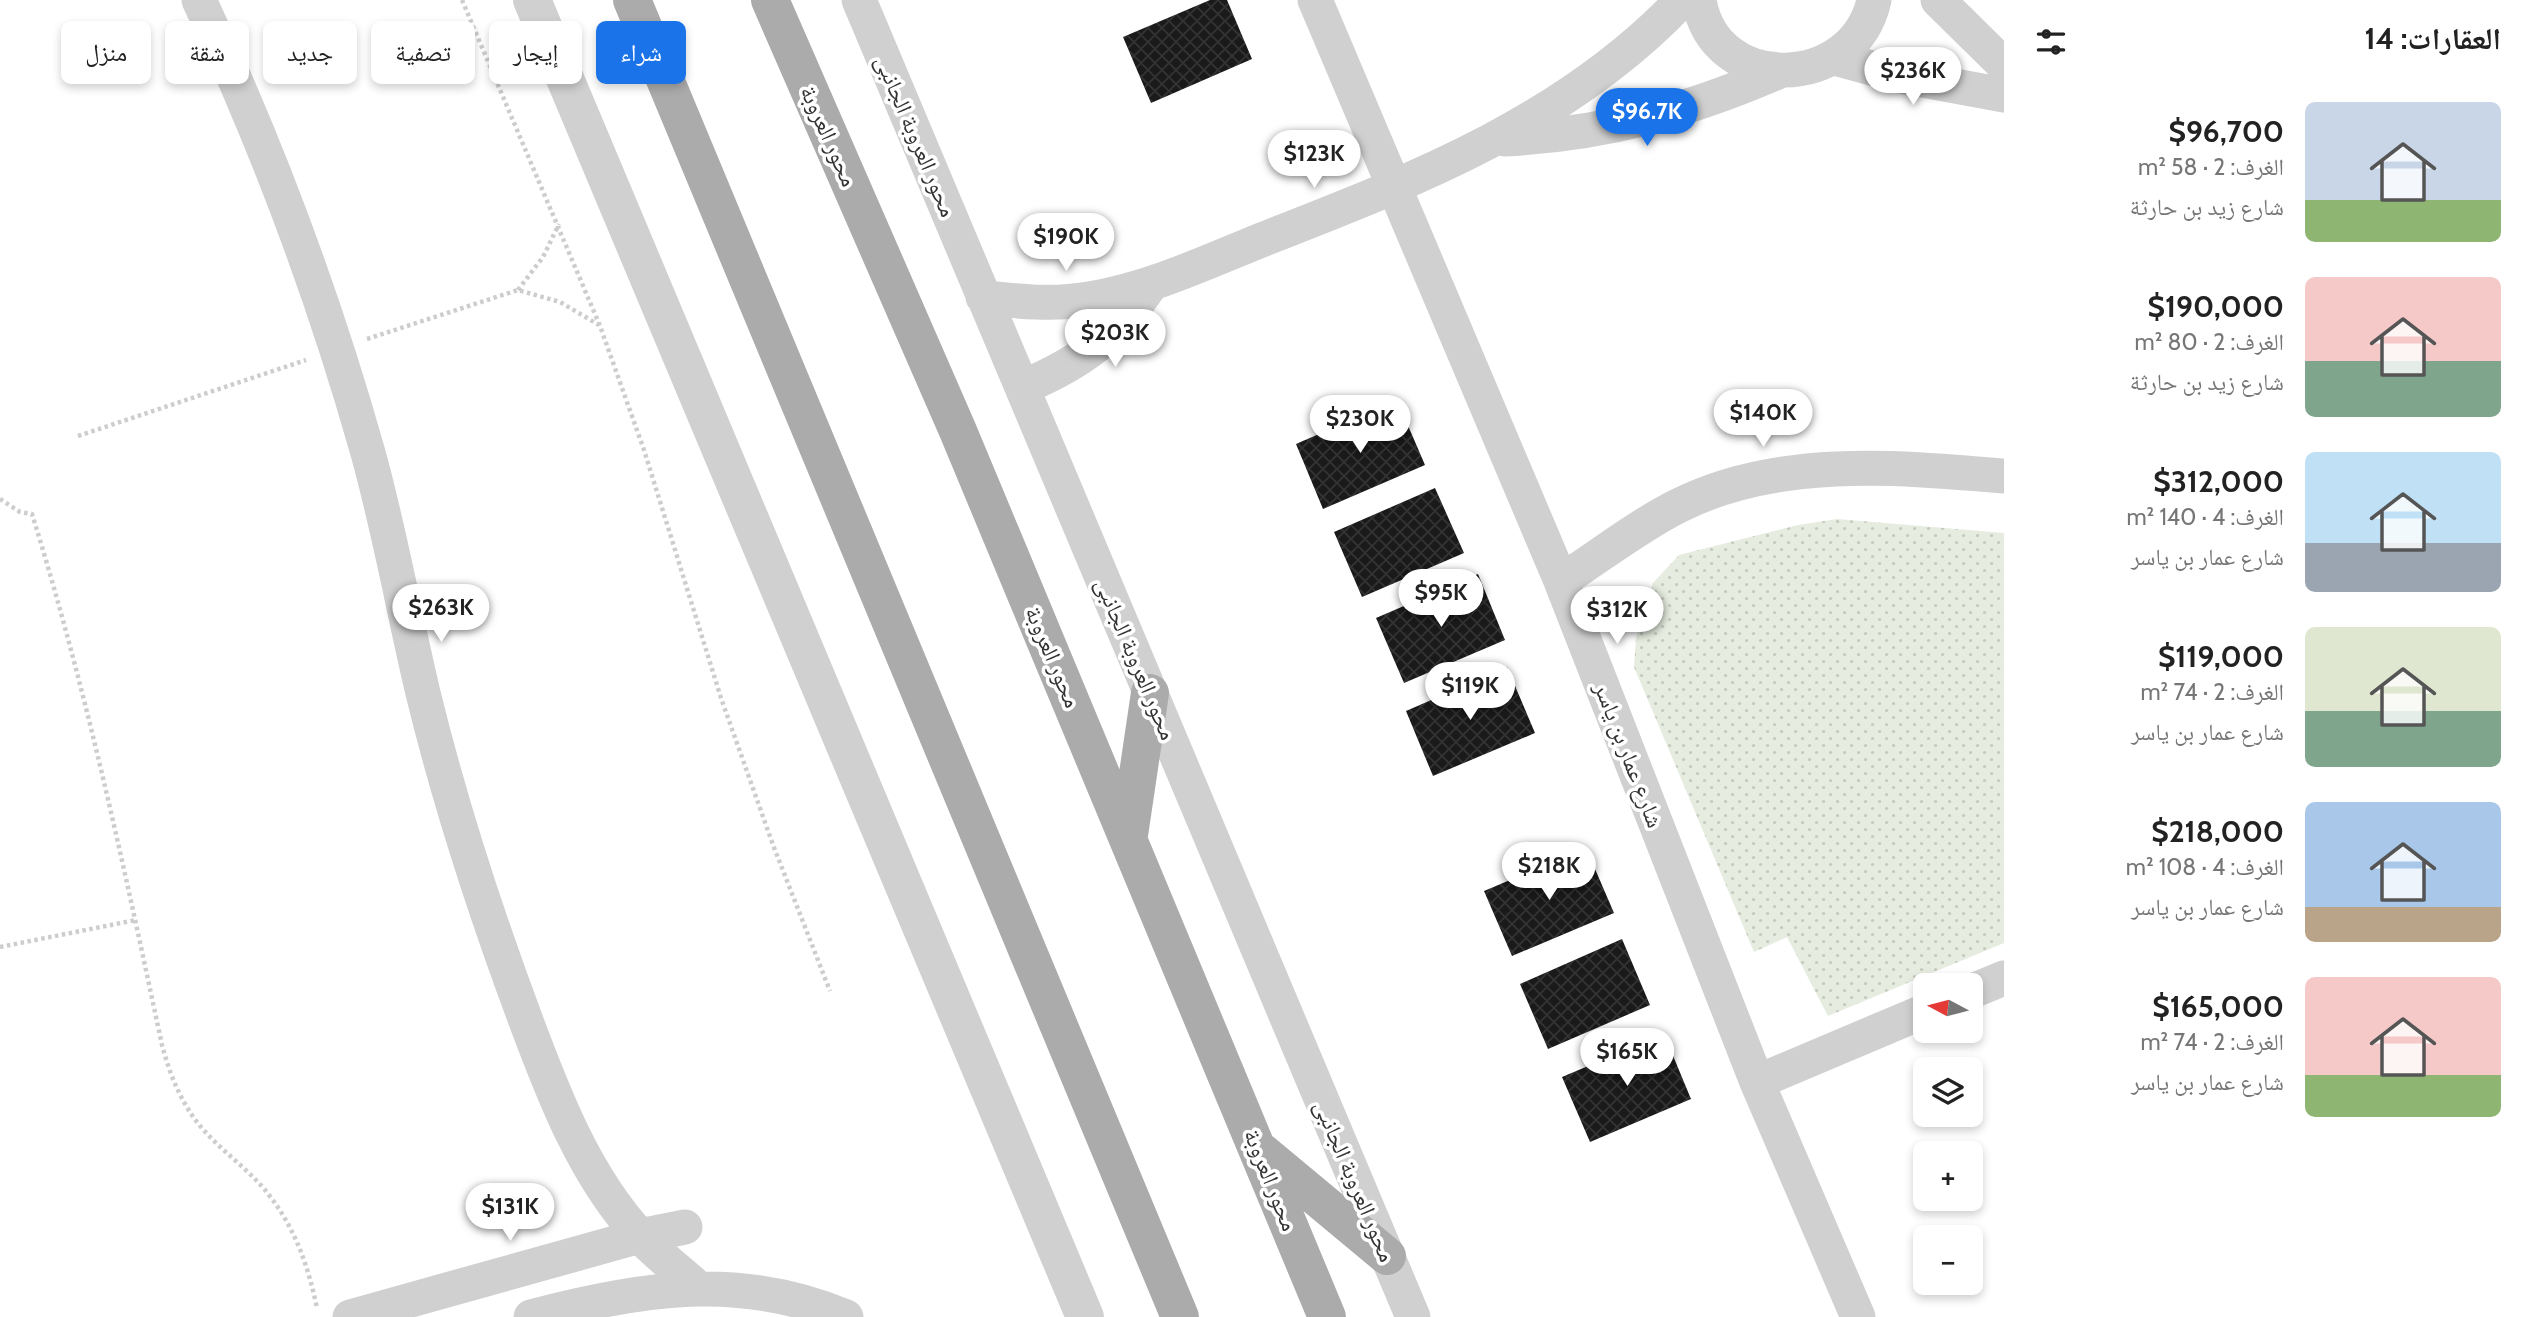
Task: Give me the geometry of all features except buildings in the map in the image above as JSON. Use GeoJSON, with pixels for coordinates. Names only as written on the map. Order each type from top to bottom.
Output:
{"type":"FeatureCollection","features":[{"type":"Feature","properties":{"kind":"main road"},"geometry":{"type":"LineString","coordinates":[[632,0],[1180,1317]]}},
{"type":"Feature","properties":{"kind":"main road","name":"محور العروبة"},"geometry":{"type":"LineString","coordinates":[[770,0],[953,419],[1327,1317]]}},
{"type":"Feature","properties":{"kind":"main road"},"geometry":{"type":"LineString","coordinates":[[1129,838],[1150,693]]}},
{"type":"Feature","properties":{"kind":"main road"},"geometry":{"type":"LineString","coordinates":[[1257,1148],[1387,1256]]}},
{"type":"Feature","properties":{"kind":"street"},"geometry":{"type":"LineString","coordinates":[[199,0],[244,95],[303,246],[369,456],[427,708],[461,831],[505,965],[555,1098],[586,1159],[640,1236],[698,1288]]}},
{"type":"Feature","properties":{"kind":"street"},"geometry":{"type":"LineString","coordinates":[[532,0],[1085,1317]]}},
{"type":"Feature","properties":{"kind":"street","name":"محور العروبة الجانبى"},"geometry":{"type":"LineString","coordinates":[[859,0],[1413,1317]]}},
{"type":"Feature","properties":{"kind":"street","name":"شارع عمار بن ياسر"},"geometry":{"type":"LineString","coordinates":[[1315,0],[1561,580],[1757,1083],[1858,1317]]}},
{"type":"Feature","properties":{"kind":"street"},"geometry":{"type":"LineString","coordinates":[[984,297],[1052,303],[1120,293],[1395,188],[1494,140],[1550,109],[1603,73],[1653,31],[1682,0]]}},
{"type":"Feature","properties":{"kind":"street"},"geometry":{"type":"LineString","coordinates":[[1699,0],[1709,26],[1722,44],[1739,58],[1758,67],[1780,71],[1808,69],[1835,58],[1852,43],[1866,24],[1874,0]]}},
{"type":"Feature","properties":{"kind":"street"},"geometry":{"type":"LineString","coordinates":[[1938,0],[2004,65]]}},
{"type":"Feature","properties":{"kind":"street"},"geometry":{"type":"LineString","coordinates":[[1835,58],[1901,76],[2004,95]]}},
{"type":"Feature","properties":{"kind":"street"},"geometry":{"type":"LineString","coordinates":[[1494,140],[1553,137],[1635,122],[1725,95],[1780,71]]}},
{"type":"Feature","properties":{"kind":"street"},"geometry":{"type":"LineString","coordinates":[[1023,387],[1062,371],[1097,348],[1128,318],[1152,283]]}},
{"type":"Feature","properties":{"kind":"street"},"geometry":{"type":"LineString","coordinates":[[1561,580],[1678,506],[1734,483],[1778,474],[1875,468],[2004,475]]}},
{"type":"Feature","properties":{"kind":"street"},"geometry":{"type":"LineString","coordinates":[[1983,987],[2004,978]]}},
{"type":"Feature","properties":{"kind":"street"},"geometry":{"type":"LineString","coordinates":[[1757,1083],[1913,1017]]}},
{"type":"Feature","properties":{"kind":"street"},"geometry":{"type":"LineString","coordinates":[[350,1317],[640,1236],[685,1227]]}},
{"type":"Feature","properties":{"kind":"street"},"geometry":{"type":"LineString","coordinates":[[531,1317],[631,1293],[698,1288],[761,1293],[804,1302],[846,1317]]}},
{"type":"Feature","properties":{"kind":"path"},"geometry":{"type":"LineString","coordinates":[[462,0],[600,326],[644,450],[721,698],[830,991]]}},
{"type":"Feature","properties":{"kind":"path"},"geometry":{"type":"LineString","coordinates":[[78,436],[518,290],[543,257],[559,224]]}},
{"type":"Feature","properties":{"kind":"path"},"geometry":{"type":"LineString","coordinates":[[518,290],[560,303],[600,326]]}},
{"type":"Feature","properties":{"kind":"path"},"geometry":{"type":"LineString","coordinates":[[0,499],[20,512],[33,514],[78,671],[162,1045],[175,1086],[201,1128],[245,1168],[285,1217],[309,1267],[319,1317]]}},
{"type":"Feature","properties":{"kind":"path"},"geometry":{"type":"LineString","coordinates":[[0,947],[136,920]]}},
{"type":"Feature","properties":{"kind":"shaded area"},"geometry":{"type":"Polygon","coordinates":[[[1837,519],[2004,533],[2004,943],[1932,973],[1913,973],[1913,981],[1828,1016],[1787,937],[1754,952],[1634,667],[1636,638],[1653,583],[1679,555],[1798,525],[1837,519]]]}}]}
